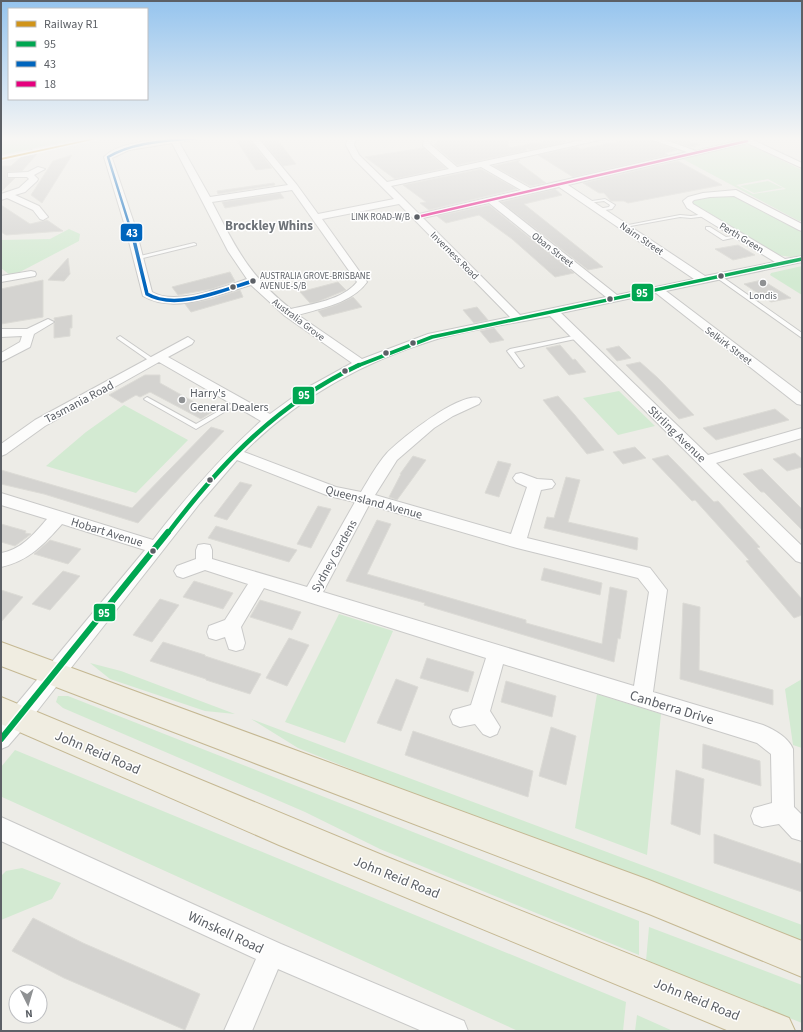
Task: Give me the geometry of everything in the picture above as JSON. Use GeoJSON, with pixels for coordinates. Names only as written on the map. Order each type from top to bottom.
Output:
{"type":"FeatureCollection","features":[{"type":"Feature","properties":{"kind":"highway"},"geometry":{"type":"LineString","coordinates":[[1,654],[649,897],[802,959]]}},
{"type":"Feature","properties":{"kind":"highway","name":"John Reid Road"},"geometry":{"type":"LineString","coordinates":[[7,722],[296,835],[776,1031]]}},
{"type":"Feature","properties":{"kind":"street"},"geometry":{"type":"LineString","coordinates":[[4,196],[22,190],[26,186]]}},
{"type":"Feature","properties":{"kind":"street"},"geometry":{"type":"LineString","coordinates":[[117,186],[139,257],[147,294],[157,300],[174,302],[253,281]]}},
{"type":"Feature","properties":{"kind":"street","name":"Australia Grove"},"geometry":{"type":"LineString","coordinates":[[199,186],[238,262],[253,281],[269,297],[360,363]]}},
{"type":"Feature","properties":{"kind":"street","name":"Inverness Road"},"geometry":{"type":"LineString","coordinates":[[386,186],[517,318]]}},
{"type":"Feature","properties":{"kind":"street"},"geometry":{"type":"LineString","coordinates":[[520,186],[528,191]]}},
{"type":"Feature","properties":{"kind":"street"},"geometry":{"type":"LineString","coordinates":[[417,217],[551,186]]}},
{"type":"Feature","properties":{"kind":"street","name":"Nairn Street"},"geometry":{"type":"LineString","coordinates":[[564,186],[703,280]]}},
{"type":"Feature","properties":{"kind":"street"},"geometry":{"type":"LineString","coordinates":[[207,200],[294,187],[317,217],[362,282],[354,291],[345,295],[291,313]]}},
{"type":"Feature","properties":{"kind":"street","name":"Perth Green"},"geometry":{"type":"LineString","coordinates":[[784,263],[688,204],[688,199],[729,192],[744,196],[800,225]]}},
{"type":"Feature","properties":{"kind":"street"},"geometry":{"type":"LineString","coordinates":[[4,196],[36,208],[43,217]]}},
{"type":"Feature","properties":{"kind":"street"},"geometry":{"type":"LineString","coordinates":[[317,217],[400,200]]}},
{"type":"Feature","properties":{"kind":"street","name":"Oban Street"},"geometry":{"type":"LineString","coordinates":[[491,200],[614,298]]}},
{"type":"Feature","properties":{"kind":"street"},"geometry":{"type":"LineString","coordinates":[[33,221],[54,213]]}},
{"type":"Feature","properties":{"kind":"street","name":"John Reid Road"},"geometry":{"type":"LineString","coordinates":[[7,722],[56,674],[196,496],[234,454],[270,420],[312,389],[360,363],[397,348],[432,337],[802,259]]}},
{"type":"Feature","properties":{"kind":"street"},"geometry":{"type":"LineString","coordinates":[[2,277],[31,274]]}},
{"type":"Feature","properties":{"kind":"street","name":"Selkirk Street"},"geometry":{"type":"LineString","coordinates":[[656,289],[802,401]]}},
{"type":"Feature","properties":{"kind":"street","name":"Stirling Avenue"},"geometry":{"type":"LineString","coordinates":[[552,311],[802,556]]}},
{"type":"Feature","properties":{"kind":"street"},"geometry":{"type":"LineString","coordinates":[[1,333],[29,332],[48,322]]}},
{"type":"Feature","properties":{"kind":"street"},"geometry":{"type":"LineString","coordinates":[[1,358],[26,344],[29,332]]}},
{"type":"Feature","properties":{"kind":"street","name":"Tasmania Road"},"geometry":{"type":"LineString","coordinates":[[1,451],[40,423],[188,341]]}},
{"type":"Feature","properties":{"kind":"street"},"geometry":{"type":"LineString","coordinates":[[156,360],[270,420]]}},
{"type":"Feature","properties":{"kind":"street","name":"Sydney Gardens"},"geometry":{"type":"LineString","coordinates":[[311,597],[365,498],[392,457],[429,425],[448,413],[473,401]]}},
{"type":"Feature","properties":{"kind":"street"},"geometry":{"type":"LineString","coordinates":[[705,461],[802,433]]}},
{"type":"Feature","properties":{"kind":"street","name":"Queensland Avenue"},"geometry":{"type":"LineString","coordinates":[[234,454],[334,492],[365,498],[518,542],[644,573],[658,590],[642,697]]}},
{"type":"Feature","properties":{"kind":"street"},"geometry":{"type":"LineString","coordinates":[[518,542],[534,483]]}},
{"type":"Feature","properties":{"kind":"street","name":"Hobart Avenue"},"geometry":{"type":"LineString","coordinates":[[1,499],[156,547]]}},
{"type":"Feature","properties":{"kind":"street","name":"Hobart Avenue"},"geometry":{"type":"LineString","coordinates":[[1,560],[11,560],[25,553],[59,517]]}},
{"type":"Feature","properties":{"kind":"street","name":"Canberra Drive"},"geometry":{"type":"LineString","coordinates":[[183,571],[204,557],[259,581],[763,735],[782,749],[773,814],[800,830]]}},
{"type":"Feature","properties":{"kind":"street"},"geometry":{"type":"LineString","coordinates":[[228,633],[259,581]]}},
{"type":"Feature","properties":{"kind":"street"},"geometry":{"type":"LineString","coordinates":[[476,719],[497,653]]}},
{"type":"Feature","properties":{"kind":"street","name":"Winskell Road"},"geometry":{"type":"LineString","coordinates":[[4,835],[454,1031]]}},
{"type":"Feature","properties":{"kind":"street"},"geometry":{"type":"LineString","coordinates":[[238,1031],[272,953]]}},
{"type":"Feature","properties":{"kind":"lane"},"geometry":{"type":"LineString","coordinates":[[625,226],[680,216],[691,217],[705,215]]}},
{"type":"Feature","properties":{"kind":"lane"},"geometry":{"type":"LineString","coordinates":[[708,228],[725,239],[740,236]]}},
{"type":"Feature","properties":{"kind":"lane"},"geometry":{"type":"LineString","coordinates":[[139,257],[194,244]]}},
{"type":"Feature","properties":{"kind":"lane"},"geometry":{"type":"LineString","coordinates":[[718,277],[802,336]]}},
{"type":"Feature","properties":{"kind":"lane"},"geometry":{"type":"LineString","coordinates":[[521,366],[510,351],[578,337]]}},
{"type":"Feature","properties":{"kind":"lane"},"geometry":{"type":"LineString","coordinates":[[120,338],[156,360]]}},
{"type":"Feature","properties":{"kind":"lane"},"geometry":{"type":"LineString","coordinates":[[147,399],[196,427],[238,402]]}},
{"type":"Feature","properties":{"kind":"green space"},"geometry":{"type":"Polygon","coordinates":[[[734,186],[738,186],[753,194],[786,189],[781,186],[802,186],[802,221],[799,221],[734,186]]]}},
{"type":"Feature","properties":{"kind":"green space"},"geometry":{"type":"Polygon","coordinates":[[[740,186],[779,186],[783,188],[754,193],[740,186]]]}},
{"type":"Feature","properties":{"kind":"green space"},"geometry":{"type":"Polygon","coordinates":[[[732,194],[802,230],[802,255],[791,257],[777,255],[691,204],[691,200],[694,199],[732,194]]]}},
{"type":"Feature","properties":{"kind":"green space"},"geometry":{"type":"Polygon","coordinates":[[[69,229],[80,234],[79,241],[18,273],[10,275],[1,268],[1,240],[50,239],[69,229]]]}},
{"type":"Feature","properties":{"kind":"green space"},"geometry":{"type":"Polygon","coordinates":[[[802,266],[802,295],[770,275],[771,273],[802,266]]]}},
{"type":"Feature","properties":{"kind":"green space"},"geometry":{"type":"Polygon","coordinates":[[[619,391],[655,426],[618,435],[583,398],[619,391]]]}},
{"type":"Feature","properties":{"kind":"green space"},"geometry":{"type":"Polygon","coordinates":[[[124,405],[188,440],[136,493],[46,466],[86,432],[124,405]]]}},
{"type":"Feature","properties":{"kind":"green space"},"geometry":{"type":"Polygon","coordinates":[[[339,614],[393,631],[345,743],[285,722],[339,614]]]}},
{"type":"Feature","properties":{"kind":"green space"},"geometry":{"type":"Polygon","coordinates":[[[90,663],[121,671],[235,714],[205,711],[110,679],[90,663]]]}},
{"type":"Feature","properties":{"kind":"green space"},"geometry":{"type":"Polygon","coordinates":[[[802,679],[802,748],[793,745],[785,689],[802,679]]]}},
{"type":"Feature","properties":{"kind":"green space"},"geometry":{"type":"Polygon","coordinates":[[[597,694],[661,714],[647,855],[575,828],[597,694]]]}},
{"type":"Feature","properties":{"kind":"green space"},"geometry":{"type":"Polygon","coordinates":[[[58,696],[68,696],[639,921],[639,955],[380,849],[305,812],[63,708],[56,702],[58,696]]]}},
{"type":"Feature","properties":{"kind":"green space"},"geometry":{"type":"Polygon","coordinates":[[[251,719],[802,925],[802,947],[663,894],[298,748],[251,719]]]}},
{"type":"Feature","properties":{"kind":"green space"},"geometry":{"type":"Polygon","coordinates":[[[15,750],[626,1002],[623,1031],[518,1031],[2,797],[1,767],[15,750]]]}},
{"type":"Feature","properties":{"kind":"green space"},"geometry":{"type":"Polygon","coordinates":[[[22,868],[61,883],[52,899],[1,920],[1,876],[6,871],[22,868]]]}},
{"type":"Feature","properties":{"kind":"green space"},"geometry":{"type":"Polygon","coordinates":[[[649,927],[802,985],[802,1023],[646,961],[649,927]]]}},
{"type":"Feature","properties":{"kind":"green space"},"geometry":{"type":"Polygon","coordinates":[[[637,1015],[673,1031],[635,1031],[637,1015]]]}},
{"type":"Feature","properties":{"kind":"building"},"geometry":{"type":"Polygon","coordinates":[[[1,186],[7,186],[1,192],[1,186]]]}},
{"type":"Feature","properties":{"kind":"building"},"geometry":{"type":"Polygon","coordinates":[[[37,186],[53,186],[42,203],[31,195],[37,186]]]}},
{"type":"Feature","properties":{"kind":"building"},"geometry":{"type":"Polygon","coordinates":[[[251,186],[268,186],[218,194],[217,191],[251,186]]]}},
{"type":"Feature","properties":{"kind":"building"},"geometry":{"type":"Polygon","coordinates":[[[405,186],[512,186],[517,189],[429,210],[420,203],[426,202],[405,186]]]}},
{"type":"Feature","properties":{"kind":"building"},"geometry":{"type":"Polygon","coordinates":[[[588,186],[716,186],[628,203],[624,201],[611,201],[604,193],[599,193],[588,186]]]}},
{"type":"Feature","properties":{"kind":"building"},"geometry":{"type":"Polygon","coordinates":[[[555,189],[562,195],[524,204],[603,267],[588,270],[501,202],[555,189]]]}},
{"type":"Feature","properties":{"kind":"building"},"geometry":{"type":"Polygon","coordinates":[[[280,193],[284,198],[225,208],[222,202],[280,193]]]}},
{"type":"Feature","properties":{"kind":"building"},"geometry":{"type":"Polygon","coordinates":[[[1,205],[30,224],[47,220],[63,231],[6,235],[1,232],[1,205]]]}},
{"type":"Feature","properties":{"kind":"building"},"geometry":{"type":"Polygon","coordinates":[[[489,205],[574,273],[555,277],[512,239],[479,215],[446,223],[437,216],[489,205]]]}},
{"type":"Feature","properties":{"kind":"building"},"geometry":{"type":"Polygon","coordinates":[[[738,245],[755,255],[733,260],[715,249],[738,245]]]}},
{"type":"Feature","properties":{"kind":"building"},"geometry":{"type":"Polygon","coordinates":[[[68,258],[70,274],[64,281],[48,280],[68,258]]]}},
{"type":"Feature","properties":{"kind":"building"},"geometry":{"type":"Polygon","coordinates":[[[230,272],[235,281],[212,289],[178,295],[172,287],[230,272]]]}},
{"type":"Feature","properties":{"kind":"building"},"geometry":{"type":"Polygon","coordinates":[[[43,280],[43,317],[1,324],[1,289],[43,280]]]}},
{"type":"Feature","properties":{"kind":"building"},"geometry":{"type":"Polygon","coordinates":[[[762,280],[791,298],[771,302],[744,284],[762,280]]]}},
{"type":"Feature","properties":{"kind":"building"},"geometry":{"type":"Polygon","coordinates":[[[338,282],[346,290],[317,302],[310,303],[300,292],[338,282]]]}},
{"type":"Feature","properties":{"kind":"building"},"geometry":{"type":"Polygon","coordinates":[[[240,290],[243,297],[191,312],[185,304],[212,299],[240,290]]]}},
{"type":"Feature","properties":{"kind":"building"},"geometry":{"type":"Polygon","coordinates":[[[353,297],[362,307],[323,317],[318,311],[336,305],[353,297]]]}},
{"type":"Feature","properties":{"kind":"building"},"geometry":{"type":"Polygon","coordinates":[[[477,307],[488,320],[474,323],[463,310],[477,307]]]}},
{"type":"Feature","properties":{"kind":"building"},"geometry":{"type":"Polygon","coordinates":[[[72,315],[72,328],[70,328],[70,336],[54,338],[54,318],[72,315]]]}},
{"type":"Feature","properties":{"kind":"building"},"geometry":{"type":"Polygon","coordinates":[[[494,328],[504,340],[490,343],[480,331],[494,328]]]}},
{"type":"Feature","properties":{"kind":"building"},"geometry":{"type":"Polygon","coordinates":[[[560,345],[586,372],[569,375],[546,348],[560,345]]]}},
{"type":"Feature","properties":{"kind":"building"},"geometry":{"type":"Polygon","coordinates":[[[619,346],[631,358],[617,361],[606,349],[619,346]]]}},
{"type":"Feature","properties":{"kind":"building"},"geometry":{"type":"Polygon","coordinates":[[[640,362],[694,415],[679,419],[626,365],[640,362]]]}},
{"type":"Feature","properties":{"kind":"building"},"geometry":{"type":"Polygon","coordinates":[[[145,375],[160,375],[160,383],[212,412],[201,419],[150,392],[140,397],[136,395],[122,403],[109,395],[145,375]]]}},
{"type":"Feature","properties":{"kind":"building"},"geometry":{"type":"Polygon","coordinates":[[[558,396],[604,450],[587,454],[543,400],[558,396]]]}},
{"type":"Feature","properties":{"kind":"building"},"geometry":{"type":"Polygon","coordinates":[[[775,409],[789,420],[716,440],[703,428],[775,409]]]}},
{"type":"Feature","properties":{"kind":"building"},"geometry":{"type":"Polygon","coordinates":[[[211,427],[224,431],[138,523],[44,494],[1,484],[1,470],[132,508],[211,427]]]}},
{"type":"Feature","properties":{"kind":"building"},"geometry":{"type":"Polygon","coordinates":[[[635,447],[646,458],[623,464],[613,452],[635,447]]]}},
{"type":"Feature","properties":{"kind":"building"},"geometry":{"type":"Polygon","coordinates":[[[795,453],[802,459],[802,467],[787,471],[773,459],[795,453]]]}},
{"type":"Feature","properties":{"kind":"building"},"geometry":{"type":"Polygon","coordinates":[[[668,455],[714,502],[718,501],[760,547],[757,548],[802,599],[802,615],[794,618],[746,561],[749,560],[695,500],[692,501],[652,459],[668,455]]]}},
{"type":"Feature","properties":{"kind":"building"},"geometry":{"type":"Polygon","coordinates":[[[413,456],[426,460],[397,500],[389,497],[400,474],[413,456]]]}},
{"type":"Feature","properties":{"kind":"building"},"geometry":{"type":"Polygon","coordinates":[[[498,461],[511,464],[499,497],[485,493],[498,461]]]}},
{"type":"Feature","properties":{"kind":"building"},"geometry":{"type":"Polygon","coordinates":[[[762,469],[802,509],[802,530],[764,492],[761,492],[743,474],[762,469]]]}},
{"type":"Feature","properties":{"kind":"building"},"geometry":{"type":"Polygon","coordinates":[[[566,477],[580,480],[568,522],[638,538],[637,550],[544,528],[547,517],[554,518],[566,477]]]}},
{"type":"Feature","properties":{"kind":"building"},"geometry":{"type":"Polygon","coordinates":[[[240,482],[252,485],[227,520],[214,516],[240,482]]]}},
{"type":"Feature","properties":{"kind":"building"},"geometry":{"type":"Polygon","coordinates":[[[318,506],[331,509],[311,548],[297,544],[318,506]]]}},
{"type":"Feature","properties":{"kind":"building"},"geometry":{"type":"Polygon","coordinates":[[[377,520],[391,524],[367,574],[526,620],[526,623],[602,644],[610,587],[627,591],[620,639],[618,638],[614,662],[424,605],[425,603],[346,581],[377,520]]]}},
{"type":"Feature","properties":{"kind":"building"},"geometry":{"type":"Polygon","coordinates":[[[1,524],[26,531],[25,533],[31,534],[15,546],[1,542],[1,524]]]}},
{"type":"Feature","properties":{"kind":"building"},"geometry":{"type":"Polygon","coordinates":[[[216,526],[297,550],[289,562],[208,538],[216,526]]]}},
{"type":"Feature","properties":{"kind":"building"},"geometry":{"type":"Polygon","coordinates":[[[50,540],[81,549],[68,564],[34,554],[50,540]]]}},
{"type":"Feature","properties":{"kind":"building"},"geometry":{"type":"Polygon","coordinates":[[[544,568],[602,583],[600,595],[541,580],[544,568]]]}},
{"type":"Feature","properties":{"kind":"building"},"geometry":{"type":"Polygon","coordinates":[[[63,571],[80,576],[50,610],[32,604],[63,571]]]}},
{"type":"Feature","properties":{"kind":"building"},"geometry":{"type":"Polygon","coordinates":[[[194,581],[233,593],[223,609],[183,597],[194,581]]]}},
{"type":"Feature","properties":{"kind":"building"},"geometry":{"type":"Polygon","coordinates":[[[1,590],[23,597],[1,622],[1,590]]]}},
{"type":"Feature","properties":{"kind":"building"},"geometry":{"type":"Polygon","coordinates":[[[160,599],[179,605],[152,642],[133,635],[160,599]]]}},
{"type":"Feature","properties":{"kind":"building"},"geometry":{"type":"Polygon","coordinates":[[[260,600],[301,612],[292,630],[250,617],[260,600]]]}},
{"type":"Feature","properties":{"kind":"building"},"geometry":{"type":"Polygon","coordinates":[[[683,603],[700,607],[699,670],[773,690],[773,705],[680,679],[683,603]]]}},
{"type":"Feature","properties":{"kind":"building"},"geometry":{"type":"Polygon","coordinates":[[[289,638],[309,645],[287,686],[266,678],[289,638]]]}},
{"type":"Feature","properties":{"kind":"building"},"geometry":{"type":"Polygon","coordinates":[[[163,642],[261,674],[250,694],[150,661],[163,642]]]}},
{"type":"Feature","properties":{"kind":"building"},"geometry":{"type":"Polygon","coordinates":[[[427,658],[474,672],[468,692],[420,678],[427,658]]]}},
{"type":"Feature","properties":{"kind":"building"},"geometry":{"type":"Polygon","coordinates":[[[396,679],[418,687],[401,731],[377,723],[396,679]]]}},
{"type":"Feature","properties":{"kind":"building"},"geometry":{"type":"Polygon","coordinates":[[[506,681],[556,696],[552,717],[501,702],[506,681]]]}},
{"type":"Feature","properties":{"kind":"building"},"geometry":{"type":"Polygon","coordinates":[[[551,727],[576,736],[566,785],[539,776],[551,727]]]}},
{"type":"Feature","properties":{"kind":"building"},"geometry":{"type":"Polygon","coordinates":[[[413,731],[533,771],[528,797],[405,755],[413,731]]]}},
{"type":"Feature","properties":{"kind":"building"},"geometry":{"type":"Polygon","coordinates":[[[703,744],[760,761],[761,786],[702,768],[703,744]]]}},
{"type":"Feature","properties":{"kind":"building"},"geometry":{"type":"Polygon","coordinates":[[[676,770],[704,779],[700,835],[671,824],[676,770]]]}},
{"type":"Feature","properties":{"kind":"building"},"geometry":{"type":"Polygon","coordinates":[[[714,834],[802,864],[802,892],[714,863],[714,834]]]}},
{"type":"Feature","properties":{"kind":"building"},"geometry":{"type":"Polygon","coordinates":[[[33,918],[83,943],[200,994],[185,1030],[64,978],[12,951],[33,918]]]}},
{"type":"Feature","properties":{"kind":"transit line","name":"43"},"geometry":{"type":"LineString","coordinates":[[117,186],[130,226],[147,294],[156,299],[168,301],[182,300],[214,293],[253,281]]}},
{"type":"Feature","properties":{"kind":"transit line","name":"18"},"geometry":{"type":"LineString","coordinates":[[417,217],[551,186]]}},
{"type":"Feature","properties":{"kind":"transit line","name":"95"},"geometry":{"type":"LineString","coordinates":[[1,739],[194,499],[230,458],[249,439],[291,404],[324,382],[359,364],[432,337],[802,259]]}},
{"type":"Feature","properties":{"kind":"place","name":"LINK ROAD-W/B"},"geometry":{"type":"Point","coordinates":[417,217]}},
{"type":"Feature","properties":{"kind":"place","name":"AUSTRALIA GROVE-BRISBANE AVENUE-S/B"},"geometry":{"type":"Point","coordinates":[253,281]}},
{"type":"Feature","properties":{"kind":"place","name":"Londis"},"geometry":{"type":"Point","coordinates":[763,283]}},
{"type":"Feature","properties":{"kind":"place","name":"Harry's General Dealers"},"geometry":{"type":"Point","coordinates":[182,400]}},
{"type":"Feature","properties":{"kind":"district","name":"Brockley Whins"},"geometry":{"type":"Point","coordinates":[269,225]}}]}
